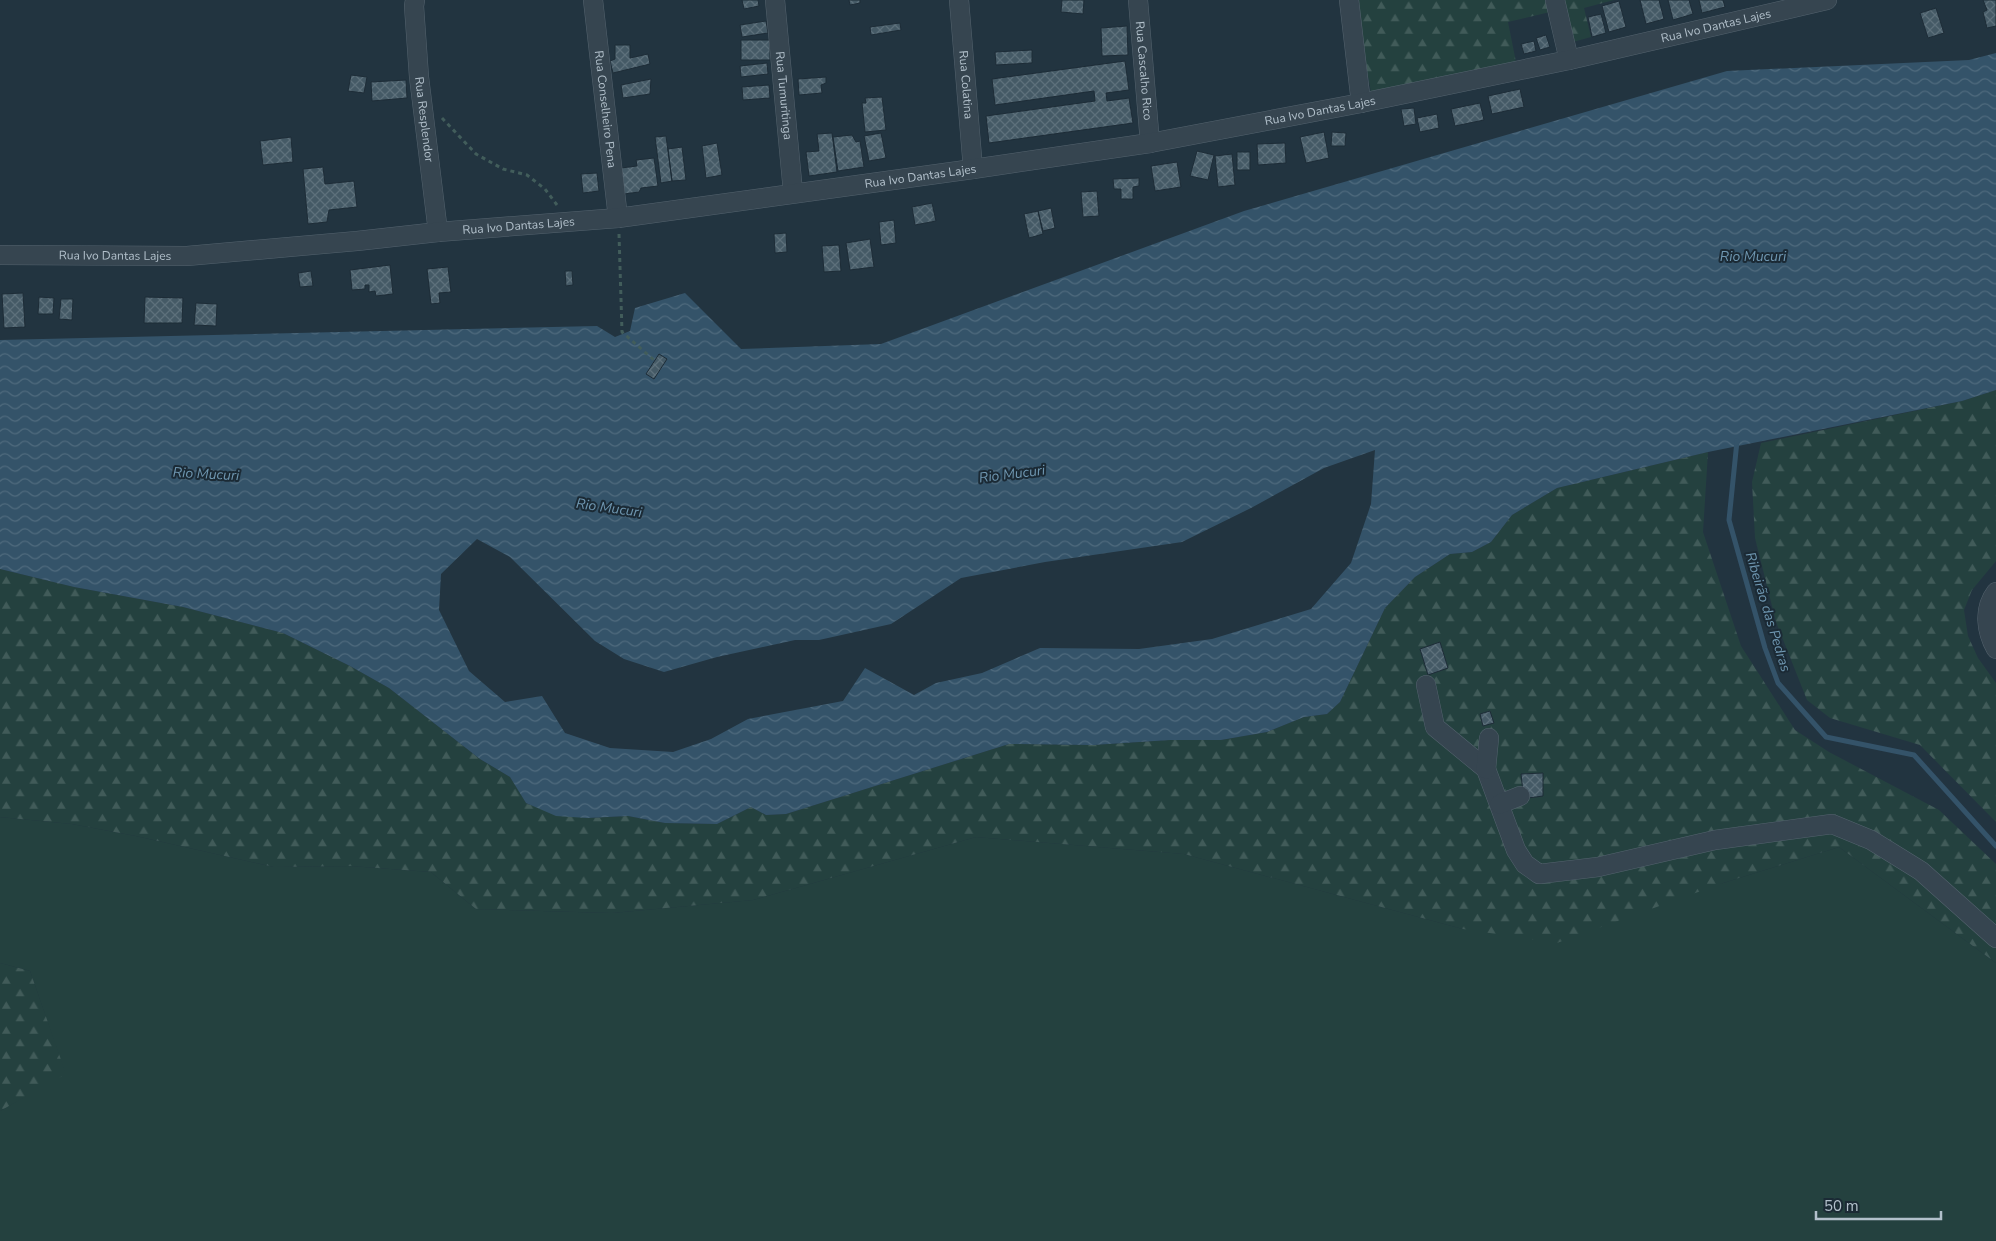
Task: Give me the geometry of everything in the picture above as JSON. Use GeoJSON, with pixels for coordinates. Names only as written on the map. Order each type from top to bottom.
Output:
{"type":"FeatureCollection","features":[{"type":"Feature","properties":{"kind":"street","name":"Rua Conselheiro Pena"},"geometry":{"type":"LineString","coordinates":[[593,0],[618,218]]}},
{"type":"Feature","properties":{"kind":"street","name":"Rua Tumuritinga"},"geometry":{"type":"LineString","coordinates":[[775,0],[794,192]]}},
{"type":"Feature","properties":{"kind":"street","name":"Rua Colatina"},"geometry":{"type":"LineString","coordinates":[[959,0],[973,168]]}},
{"type":"Feature","properties":{"kind":"street","name":"Rua Cascalho Rico"},"geometry":{"type":"LineString","coordinates":[[1138,0],[1150,143]]}},
{"type":"Feature","properties":{"kind":"street"},"geometry":{"type":"LineString","coordinates":[[1349,0],[1361,103]]}},
{"type":"Feature","properties":{"kind":"street"},"geometry":{"type":"LineString","coordinates":[[1555,0],[1568,60]]}},
{"type":"Feature","properties":{"kind":"street","name":"Rua Ivo Dantas Lajes"},"geometry":{"type":"LineString","coordinates":[[0,255],[186,256],[438,232],[618,218],[1150,143],[1361,103],[1568,60],[1827,0]]}},
{"type":"Feature","properties":{"kind":"street","name":"Rua Resplendor"},"geometry":{"type":"LineString","coordinates":[[415,3],[423,104],[438,232]]}},
{"type":"Feature","properties":{"kind":"street"},"geometry":{"type":"LineString","coordinates":[[1996,592],[1986,615],[1990,639],[1996,649]]}},
{"type":"Feature","properties":{"kind":"street"},"geometry":{"type":"LineString","coordinates":[[1426,685],[1435,727],[1486,770],[1516,850],[1525,864],[1539,874],[1598,867],[1715,840],[1832,824],[1871,840],[1921,871],[1996,938]]}},
{"type":"Feature","properties":{"kind":"street"},"geometry":{"type":"LineString","coordinates":[[1486,770],[1489,738]]}},
{"type":"Feature","properties":{"kind":"street"},"geometry":{"type":"LineString","coordinates":[[1500,804],[1520,796]]}},
{"type":"Feature","properties":{"kind":"path"},"geometry":{"type":"LineString","coordinates":[[423,104],[445,120],[476,154],[503,169],[526,175],[546,189],[570,221]]}},
{"type":"Feature","properties":{"kind":"path"},"geometry":{"type":"LineString","coordinates":[[618,218],[622,332],[655,361]]}},
{"type":"Feature","properties":{"kind":"green space"},"geometry":{"type":"Polygon","coordinates":[[[1354,0],[1551,0],[1554,11],[1508,22],[1516,62],[1371,92],[1354,0]]]}},
{"type":"Feature","properties":{"kind":"green space"},"geometry":{"type":"Polygon","coordinates":[[[1562,0],[1614,0],[1584,8],[1591,37],[1573,42],[1562,0]]]}},
{"type":"Feature","properties":{"kind":"green space"},"geometry":{"type":"Polygon","coordinates":[[[1996,390],[1996,561],[1972,590],[1964,610],[1968,636],[1978,658],[1996,683],[1996,822],[1920,745],[1830,718],[1807,700],[1776,622],[1755,538],[1752,482],[1761,443],[1962,401],[1996,390]]]}},
{"type":"Feature","properties":{"kind":"green space"},"geometry":{"type":"Polygon","coordinates":[[[1708,452],[1703,532],[1741,646],[1795,730],[1829,752],[1939,810],[1996,864],[1996,963],[1839,847],[1723,883],[1557,943],[1463,929],[1184,854],[976,837],[753,900],[612,913],[476,909],[431,872],[351,866],[274,867],[136,836],[72,824],[0,817],[0,569],[74,587],[183,607],[283,633],[350,666],[389,688],[480,759],[510,777],[527,804],[587,818],[628,816],[665,823],[717,824],[751,807],[766,815],[786,814],[1009,744],[1093,745],[1170,740],[1221,740],[1267,732],[1304,717],[1327,714],[1340,702],[1385,608],[1415,577],[1450,554],[1472,552],[1491,542],[1512,515],[1557,488],[1708,452]]]}},
{"type":"Feature","properties":{"kind":"green space"},"geometry":{"type":"Polygon","coordinates":[[[0,817],[72,824],[136,836],[274,867],[351,866],[431,872],[476,909],[612,913],[753,900],[976,837],[1184,854],[1463,929],[1723,883],[1839,847],[1996,963],[1996,1241],[0,1241],[0,1111],[65,1073],[30,971],[0,963],[0,817]]]}},
{"type":"Feature","properties":{"kind":"green space"},"geometry":{"type":"Polygon","coordinates":[[[0,963],[30,971],[66,1074],[0,1111],[0,963]]]}},
{"type":"Feature","properties":{"kind":"water","name":"Rio Mucuri"},"geometry":{"type":"Polygon","coordinates":[[[1996,53],[1996,390],[1962,401],[1708,452],[1557,488],[1512,515],[1491,542],[1472,552],[1450,554],[1415,577],[1385,608],[1340,702],[1327,714],[1304,717],[1267,732],[1221,740],[1170,740],[1093,745],[1009,744],[786,814],[766,815],[751,807],[717,824],[665,823],[628,816],[587,818],[556,816],[526,803],[510,777],[480,759],[389,688],[350,666],[283,633],[183,607],[74,587],[0,569],[0,340],[597,326],[615,337],[630,331],[635,308],[685,293],[741,349],[881,344],[1244,211],[1727,71],[1969,60],[1996,53]],[[1375,450],[1324,468],[1251,508],[1182,542],[1045,562],[961,578],[891,624],[819,640],[795,640],[717,657],[664,672],[624,659],[595,641],[510,557],[477,539],[441,574],[439,610],[469,671],[505,702],[542,696],[565,733],[610,748],[673,752],[711,739],[748,719],[843,701],[865,668],[914,695],[936,683],[982,673],[1040,648],[1139,649],[1212,639],[1311,609],[1351,563],[1371,504],[1375,450]]]}},
{"type":"Feature","properties":{"kind":"building"},"geometry":{"type":"Polygon","coordinates":[[[742,0],[758,0],[759,6],[744,9],[742,0]]]}},
{"type":"Feature","properties":{"kind":"building"},"geometry":{"type":"Polygon","coordinates":[[[849,0],[860,0],[860,3],[850,5],[849,0]]]}},
{"type":"Feature","properties":{"kind":"building"},"geometry":{"type":"Polygon","coordinates":[[[1062,0],[1084,0],[1083,14],[1061,12],[1062,0]]]}},
{"type":"Feature","properties":{"kind":"building"},"geometry":{"type":"Polygon","coordinates":[[[1640,0],[1659,0],[1664,19],[1646,24],[1640,0]]]}},
{"type":"Feature","properties":{"kind":"building"},"geometry":{"type":"Polygon","coordinates":[[[1668,0],[1689,0],[1693,14],[1673,20],[1668,0]]]}},
{"type":"Feature","properties":{"kind":"building"},"geometry":{"type":"Polygon","coordinates":[[[1699,0],[1723,0],[1725,7],[1702,13],[1699,0]]]}},
{"type":"Feature","properties":{"kind":"building"},"geometry":{"type":"Polygon","coordinates":[[[1983,0],[1996,0],[1996,26],[1987,28],[1983,12],[1987,10],[1983,0]]]}},
{"type":"Feature","properties":{"kind":"building"},"geometry":{"type":"Polygon","coordinates":[[[1619,1],[1626,27],[1609,32],[1602,6],[1619,1]]]}},
{"type":"Feature","properties":{"kind":"building"},"geometry":{"type":"Polygon","coordinates":[[[1936,8],[1944,33],[1928,38],[1920,13],[1936,8]]]}},
{"type":"Feature","properties":{"kind":"building"},"geometry":{"type":"Polygon","coordinates":[[[1601,14],[1606,33],[1592,37],[1588,17],[1601,14]]]}},
{"type":"Feature","properties":{"kind":"building"},"geometry":{"type":"Polygon","coordinates":[[[766,21],[768,33],[742,37],[740,25],[766,21]]]}},
{"type":"Feature","properties":{"kind":"building"},"geometry":{"type":"Polygon","coordinates":[[[900,23],[901,30],[871,35],[870,27],[900,23]]]}},
{"type":"Feature","properties":{"kind":"building"},"geometry":{"type":"Polygon","coordinates":[[[1127,26],[1128,55],[1102,56],[1101,28],[1127,26]]]}},
{"type":"Feature","properties":{"kind":"building"},"geometry":{"type":"Polygon","coordinates":[[[1546,35],[1550,47],[1540,50],[1536,38],[1546,35]]]}},
{"type":"Feature","properties":{"kind":"building"},"geometry":{"type":"Polygon","coordinates":[[[741,40],[770,40],[770,60],[741,60],[741,40]]]}},
{"type":"Feature","properties":{"kind":"building"},"geometry":{"type":"Polygon","coordinates":[[[1534,41],[1536,51],[1524,54],[1521,44],[1534,41]]]}},
{"type":"Feature","properties":{"kind":"building"},"geometry":{"type":"Polygon","coordinates":[[[615,45],[630,45],[630,58],[648,54],[650,64],[613,73],[610,61],[615,59],[615,45]]]}},
{"type":"Feature","properties":{"kind":"building"},"geometry":{"type":"Polygon","coordinates":[[[1032,50],[1032,63],[996,65],[995,52],[1032,50]]]}},
{"type":"Feature","properties":{"kind":"building"},"geometry":{"type":"Polygon","coordinates":[[[1125,61],[1129,90],[1106,93],[1107,101],[1129,98],[1133,123],[989,143],[986,116],[1095,101],[1094,91],[995,105],[992,79],[1125,61]]]}},
{"type":"Feature","properties":{"kind":"building"},"geometry":{"type":"Polygon","coordinates":[[[767,63],[768,74],[741,77],[740,66],[767,63]]]}},
{"type":"Feature","properties":{"kind":"building"},"geometry":{"type":"Polygon","coordinates":[[[351,75],[367,77],[364,93],[348,91],[351,75]]]}},
{"type":"Feature","properties":{"kind":"building"},"geometry":{"type":"Polygon","coordinates":[[[826,77],[826,83],[821,85],[822,93],[799,95],[798,79],[826,77]]]}},
{"type":"Feature","properties":{"kind":"building"},"geometry":{"type":"Polygon","coordinates":[[[651,79],[650,94],[623,98],[621,85],[651,79]]]}},
{"type":"Feature","properties":{"kind":"building"},"geometry":{"type":"Polygon","coordinates":[[[406,80],[407,98],[372,101],[371,82],[406,80]]]}},
{"type":"Feature","properties":{"kind":"building"},"geometry":{"type":"Polygon","coordinates":[[[769,85],[770,98],[743,100],[742,87],[769,85]]]}},
{"type":"Feature","properties":{"kind":"building"},"geometry":{"type":"Polygon","coordinates":[[[1520,89],[1524,107],[1492,114],[1488,96],[1520,89]]]}},
{"type":"Feature","properties":{"kind":"building"},"geometry":{"type":"Polygon","coordinates":[[[882,97],[886,130],[865,132],[862,103],[866,103],[865,98],[882,97]]]}},
{"type":"Feature","properties":{"kind":"building"},"geometry":{"type":"Polygon","coordinates":[[[1480,103],[1484,120],[1455,126],[1451,109],[1480,103]]]}},
{"type":"Feature","properties":{"kind":"building"},"geometry":{"type":"Polygon","coordinates":[[[1414,108],[1416,124],[1404,126],[1401,109],[1414,108]]]}},
{"type":"Feature","properties":{"kind":"building"},"geometry":{"type":"Polygon","coordinates":[[[1437,114],[1439,128],[1420,132],[1417,118],[1437,114]]]}},
{"type":"Feature","properties":{"kind":"building"},"geometry":{"type":"Polygon","coordinates":[[[1324,132],[1329,158],[1306,163],[1300,137],[1324,132]]]}},
{"type":"Feature","properties":{"kind":"building"},"geometry":{"type":"Polygon","coordinates":[[[1332,132],[1346,133],[1345,146],[1331,146],[1332,132]]]}},
{"type":"Feature","properties":{"kind":"building"},"geometry":{"type":"Polygon","coordinates":[[[832,133],[837,172],[809,176],[806,152],[819,151],[817,134],[832,133]]]}},
{"type":"Feature","properties":{"kind":"building"},"geometry":{"type":"Polygon","coordinates":[[[881,133],[886,158],[869,161],[864,136],[881,133]]]}},
{"type":"Feature","properties":{"kind":"building"},"geometry":{"type":"Polygon","coordinates":[[[852,135],[856,142],[860,141],[864,167],[838,171],[833,137],[852,135]]]}},
{"type":"Feature","properties":{"kind":"building"},"geometry":{"type":"Polygon","coordinates":[[[666,136],[672,181],[661,183],[655,137],[666,136]]]}},
{"type":"Feature","properties":{"kind":"building"},"geometry":{"type":"Polygon","coordinates":[[[291,137],[293,162],[263,165],[260,141],[291,137]]]}},
{"type":"Feature","properties":{"kind":"building"},"geometry":{"type":"Polygon","coordinates":[[[717,143],[722,175],[706,178],[702,146],[717,143]]]}},
{"type":"Feature","properties":{"kind":"building"},"geometry":{"type":"Polygon","coordinates":[[[1285,143],[1286,163],[1258,165],[1257,144],[1285,143]]]}},
{"type":"Feature","properties":{"kind":"building"},"geometry":{"type":"Polygon","coordinates":[[[682,147],[686,180],[672,181],[668,149],[682,147]]]}},
{"type":"Feature","properties":{"kind":"building"},"geometry":{"type":"Polygon","coordinates":[[[1197,151],[1214,155],[1208,180],[1190,176],[1197,151]]]}},
{"type":"Feature","properties":{"kind":"building"},"geometry":{"type":"Polygon","coordinates":[[[1237,152],[1250,152],[1250,170],[1237,170],[1237,152]]]}},
{"type":"Feature","properties":{"kind":"building"},"geometry":{"type":"Polygon","coordinates":[[[1232,154],[1235,185],[1218,187],[1215,156],[1232,154]]]}},
{"type":"Feature","properties":{"kind":"building"},"geometry":{"type":"Polygon","coordinates":[[[654,158],[658,186],[641,188],[639,192],[624,194],[621,168],[637,166],[636,160],[654,158]]]}},
{"type":"Feature","properties":{"kind":"building"},"geometry":{"type":"Polygon","coordinates":[[[1177,162],[1181,187],[1155,191],[1151,166],[1177,162]]]}},
{"type":"Feature","properties":{"kind":"building"},"geometry":{"type":"Polygon","coordinates":[[[323,167],[325,184],[354,181],[357,207],[329,210],[327,222],[308,224],[303,169],[323,167]]]}},
{"type":"Feature","properties":{"kind":"building"},"geometry":{"type":"Polygon","coordinates":[[[597,173],[599,191],[583,193],[581,174],[597,173]]]}},
{"type":"Feature","properties":{"kind":"building"},"geometry":{"type":"Polygon","coordinates":[[[1139,178],[1139,186],[1133,187],[1133,199],[1121,199],[1121,189],[1114,189],[1113,179],[1139,178]]]}},
{"type":"Feature","properties":{"kind":"building"},"geometry":{"type":"Polygon","coordinates":[[[1097,191],[1099,216],[1083,217],[1081,192],[1097,191]]]}},
{"type":"Feature","properties":{"kind":"building"},"geometry":{"type":"Polygon","coordinates":[[[932,203],[936,221],[915,225],[912,207],[932,203]]]}},
{"type":"Feature","properties":{"kind":"building"},"geometry":{"type":"Polygon","coordinates":[[[1051,208],[1055,228],[1043,231],[1038,211],[1051,208]]]}},
{"type":"Feature","properties":{"kind":"building"},"geometry":{"type":"Polygon","coordinates":[[[1038,211],[1043,234],[1029,238],[1024,214],[1038,211]]]}},
{"type":"Feature","properties":{"kind":"building"},"geometry":{"type":"Polygon","coordinates":[[[894,220],[896,243],[881,245],[879,222],[894,220]]]}},
{"type":"Feature","properties":{"kind":"building"},"geometry":{"type":"Polygon","coordinates":[[[786,233],[787,252],[775,253],[774,234],[786,233]]]}},
{"type":"Feature","properties":{"kind":"building"},"geometry":{"type":"Polygon","coordinates":[[[870,239],[874,267],[850,270],[846,243],[870,239]]]}},
{"type":"Feature","properties":{"kind":"building"},"geometry":{"type":"Polygon","coordinates":[[[839,245],[841,271],[824,272],[822,246],[839,245]]]}},
{"type":"Feature","properties":{"kind":"building"},"geometry":{"type":"Polygon","coordinates":[[[390,265],[393,294],[376,296],[375,291],[369,292],[369,285],[365,285],[365,289],[352,290],[350,270],[390,265]]]}},
{"type":"Feature","properties":{"kind":"building"},"geometry":{"type":"Polygon","coordinates":[[[448,267],[451,292],[439,293],[440,303],[431,304],[427,269],[448,267]]]}},
{"type":"Feature","properties":{"kind":"building"},"geometry":{"type":"Polygon","coordinates":[[[311,271],[313,286],[300,287],[298,273],[311,271]]]}},
{"type":"Feature","properties":{"kind":"building"},"geometry":{"type":"Polygon","coordinates":[[[565,271],[572,271],[573,285],[566,286],[565,271]]]}},
{"type":"Feature","properties":{"kind":"building"},"geometry":{"type":"Polygon","coordinates":[[[23,293],[25,327],[4,328],[2,294],[23,293]]]}},
{"type":"Feature","properties":{"kind":"building"},"geometry":{"type":"Polygon","coordinates":[[[39,297],[54,298],[53,314],[38,314],[39,297]]]}},
{"type":"Feature","properties":{"kind":"building"},"geometry":{"type":"Polygon","coordinates":[[[145,297],[183,298],[182,323],[144,323],[145,297]]]}},
{"type":"Feature","properties":{"kind":"building"},"geometry":{"type":"Polygon","coordinates":[[[61,299],[73,299],[72,320],[59,319],[61,299]]]}},
{"type":"Feature","properties":{"kind":"building"},"geometry":{"type":"Polygon","coordinates":[[[196,303],[217,304],[216,326],[194,325],[196,303]]]}},
{"type":"Feature","properties":{"kind":"building"},"geometry":{"type":"Polygon","coordinates":[[[659,354],[667,359],[654,379],[646,374],[659,354]]]}},
{"type":"Feature","properties":{"kind":"building"},"geometry":{"type":"Polygon","coordinates":[[[1440,642],[1448,668],[1428,675],[1420,649],[1440,642]]]}},
{"type":"Feature","properties":{"kind":"building"},"geometry":{"type":"Polygon","coordinates":[[[1490,711],[1494,723],[1483,726],[1480,714],[1490,711]]]}},
{"type":"Feature","properties":{"kind":"building"},"geometry":{"type":"Polygon","coordinates":[[[1543,773],[1543,796],[1528,798],[1523,792],[1521,774],[1543,773]]]}},
{"type":"Feature","properties":{"kind":"waterway","name":"Ribeirão das Pedras"},"geometry":{"type":"LineString","coordinates":[[1737,441],[1729,520],[1765,648],[1778,683],[1826,737],[1914,755],[1996,846]]}}]}
